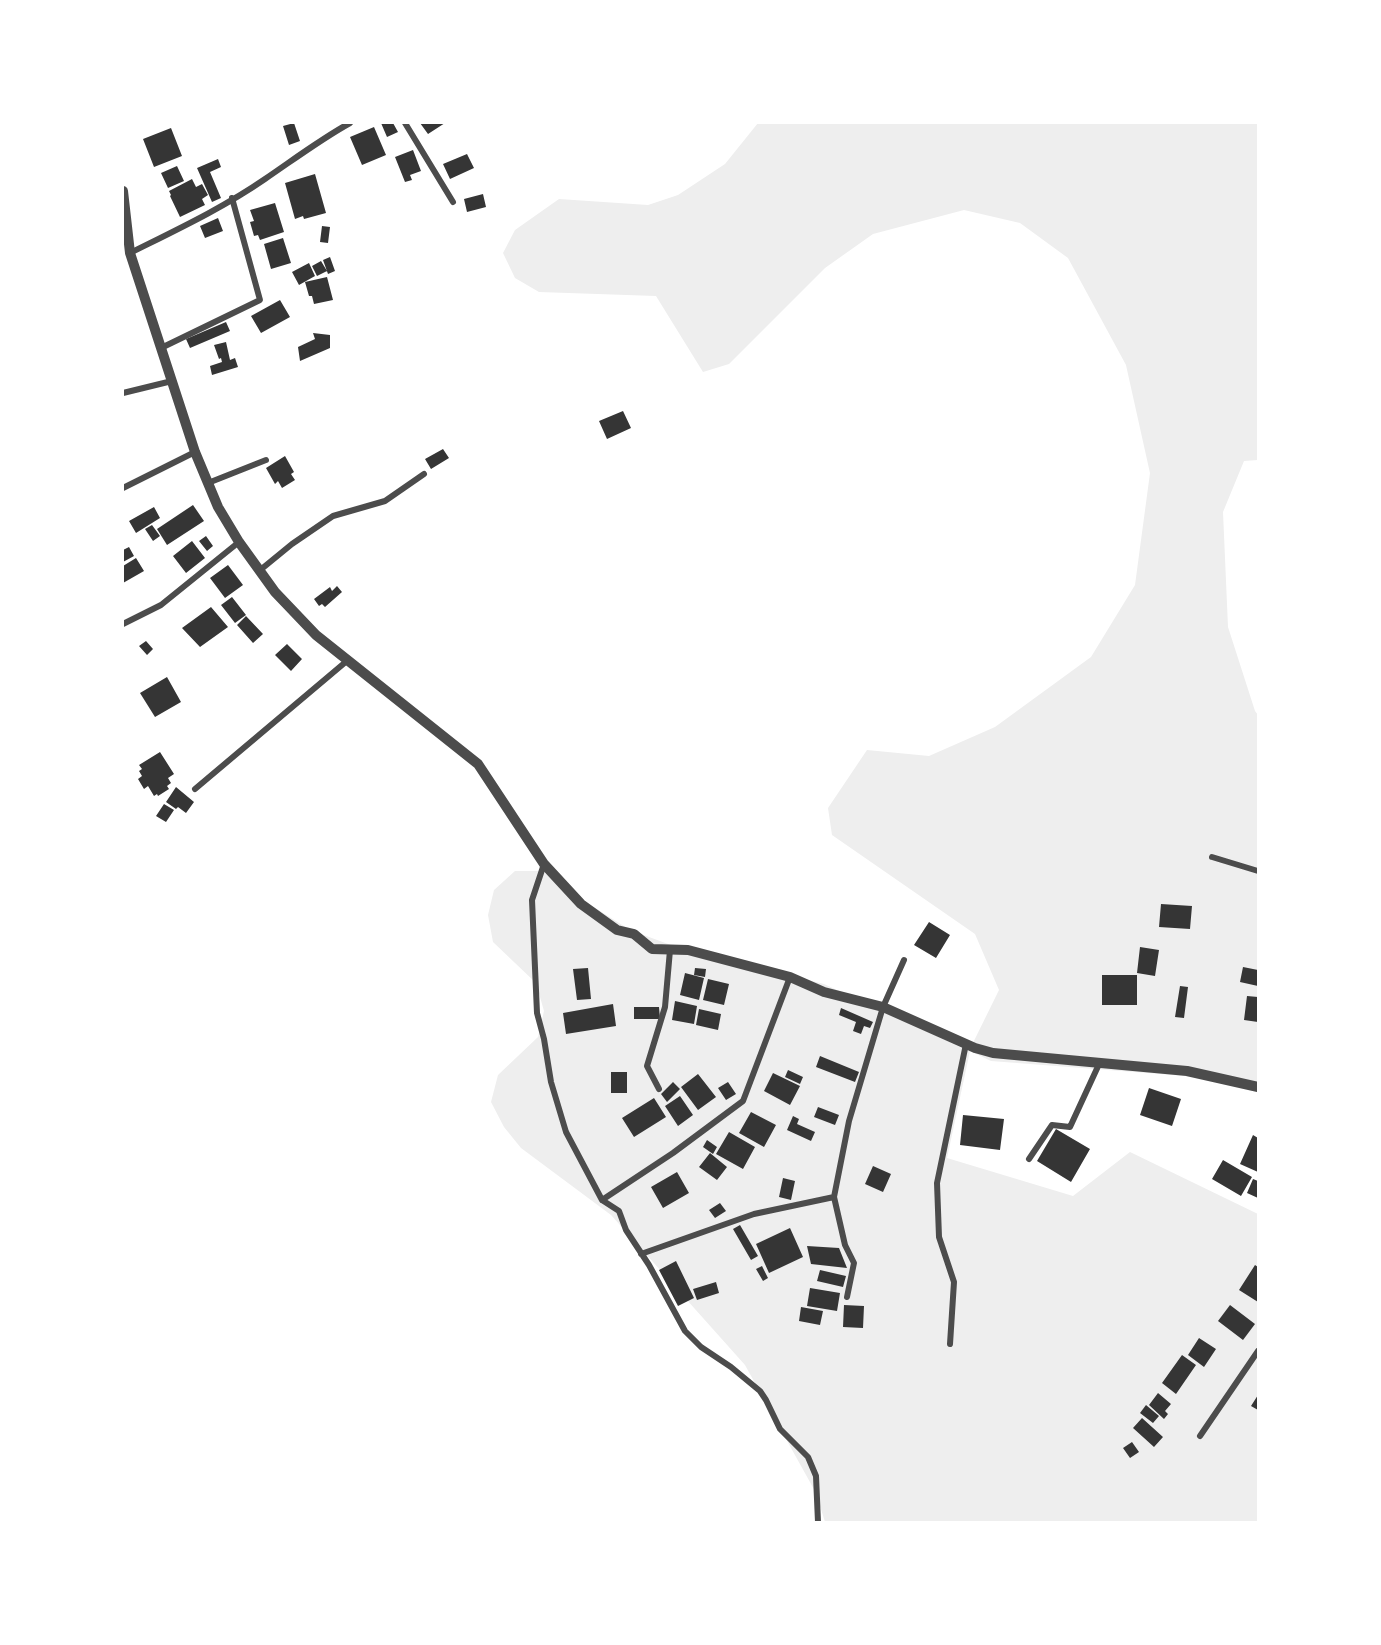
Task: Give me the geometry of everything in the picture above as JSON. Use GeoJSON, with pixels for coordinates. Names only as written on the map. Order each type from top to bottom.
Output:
{"type":"FeatureCollection","features":[{"type":"Feature","properties":{"kind":"street"},"geometry":{"type":"LineString","coordinates":[[130,253],[232,198],[350,123]]}},
{"type":"Feature","properties":{"kind":"street"},"geometry":{"type":"LineString","coordinates":[[405,123],[453,202]]}},
{"type":"Feature","properties":{"kind":"street"},"geometry":{"type":"LineString","coordinates":[[123,191],[130,253],[195,452],[218,507],[239,543],[274,592],[316,635],[478,764],[544,864],[581,904],[617,930],[634,934],[652,949],[688,950],[790,977],[824,992],[883,1007],[966,1044],[993,1053],[1187,1071],[1258,1087]]}},
{"type":"Feature","properties":{"kind":"street"},"geometry":{"type":"LineString","coordinates":[[161,348],[260,300],[232,198]]}},
{"type":"Feature","properties":{"kind":"street"},"geometry":{"type":"LineString","coordinates":[[123,393],[172,381]]}},
{"type":"Feature","properties":{"kind":"street"},"geometry":{"type":"LineString","coordinates":[[123,488],[195,452]]}},
{"type":"Feature","properties":{"kind":"street"},"geometry":{"type":"LineString","coordinates":[[208,483],[266,460]]}},
{"type":"Feature","properties":{"kind":"street"},"geometry":{"type":"LineString","coordinates":[[259,572],[292,544],[333,516],[385,501],[424,474]]}},
{"type":"Feature","properties":{"kind":"street"},"geometry":{"type":"LineString","coordinates":[[123,624],[161,605],[239,543]]}},
{"type":"Feature","properties":{"kind":"street"},"geometry":{"type":"LineString","coordinates":[[195,789],[348,660]]}},
{"type":"Feature","properties":{"kind":"street"},"geometry":{"type":"LineString","coordinates":[[1212,857],[1258,871]]}},
{"type":"Feature","properties":{"kind":"street"},"geometry":{"type":"LineString","coordinates":[[544,864],[532,900],[537,1012],[551,1082],[566,1132],[602,1200],[619,1211],[626,1230],[660,1284],[685,1331],[701,1347],[731,1367],[760,1391],[780,1429],[808,1457],[816,1476],[818,1522]]}},
{"type":"Feature","properties":{"kind":"street"},"geometry":{"type":"LineString","coordinates":[[659,1089],[647,1066],[665,1007],[670,950]]}},
{"type":"Feature","properties":{"kind":"street"},"geometry":{"type":"LineString","coordinates":[[847,1297],[854,1263],[845,1245],[834,1197],[849,1121],[883,1007],[904,960]]}},
{"type":"Feature","properties":{"kind":"street"},"geometry":{"type":"LineString","coordinates":[[602,1200],[673,1153],[743,1101],[790,977]]}},
{"type":"Feature","properties":{"kind":"street"},"geometry":{"type":"LineString","coordinates":[[950,1344],[954,1282],[939,1237],[937,1183],[966,1044]]}},
{"type":"Feature","properties":{"kind":"street"},"geometry":{"type":"LineString","coordinates":[[1029,1159],[1052,1125],[1070,1127],[1100,1062]]}},
{"type":"Feature","properties":{"kind":"street"},"geometry":{"type":"LineString","coordinates":[[641,1254],[754,1214],[834,1197]]}},
{"type":"Feature","properties":{"kind":"street"},"geometry":{"type":"LineString","coordinates":[[1200,1436],[1258,1351]]}},
{"type":"Feature","properties":{"kind":"shaded area"},"geometry":{"type":"Polygon","coordinates":[[[758,123],[1258,123],[1258,460],[1244,461],[1223,512],[1228,627],[1258,715],[1258,1091],[1199,1077],[991,1061],[970,1051],[947,1158],[1073,1196],[1130,1152],[1258,1214],[1258,1522],[825,1522],[816,1493],[745,1365],[611,1215],[521,1148],[504,1127],[491,1102],[498,1075],[538,1037],[544,1011],[536,983],[493,942],[488,915],[494,890],[515,871],[542,871],[630,930],[679,948],[824,984],[969,1051],[999,990],[975,934],[832,835],[828,808],[867,750],[929,756],[995,727],[1091,657],[1135,585],[1150,473],[1126,365],[1068,258],[1020,223],[964,210],[873,234],[825,268],[729,364],[703,372],[656,296],[539,292],[515,278],[503,253],[515,230],[559,199],[648,205],[678,195],[725,164],[758,123]]]}},
{"type":"Feature","properties":{"kind":"building"},"geometry":{"type":"Polygon","coordinates":[[[294,123],[300,141],[289,145],[283,126],[294,123]]]}},
{"type":"Feature","properties":{"kind":"building"},"geometry":{"type":"Polygon","coordinates":[[[381,123],[393,123],[398,132],[387,137],[381,123]]]}},
{"type":"Feature","properties":{"kind":"building"},"geometry":{"type":"Polygon","coordinates":[[[420,123],[445,123],[428,134],[420,123]]]}},
{"type":"Feature","properties":{"kind":"building"},"geometry":{"type":"Polygon","coordinates":[[[374,127],[386,155],[362,165],[350,137],[374,127]]]}},
{"type":"Feature","properties":{"kind":"building"},"geometry":{"type":"Polygon","coordinates":[[[171,128],[182,156],[154,167],[143,139],[171,128]]]}},
{"type":"Feature","properties":{"kind":"building"},"geometry":{"type":"Polygon","coordinates":[[[413,150],[421,171],[410,175],[412,180],[405,182],[395,157],[413,150]]]}},
{"type":"Feature","properties":{"kind":"building"},"geometry":{"type":"Polygon","coordinates":[[[467,154],[474,168],[450,179],[443,164],[467,154]]]}},
{"type":"Feature","properties":{"kind":"building"},"geometry":{"type":"Polygon","coordinates":[[[218,159],[221,167],[210,172],[221,198],[212,202],[197,168],[218,159]]]}},
{"type":"Feature","properties":{"kind":"building"},"geometry":{"type":"Polygon","coordinates":[[[177,166],[184,181],[168,188],[161,173],[177,166]]]}},
{"type":"Feature","properties":{"kind":"building"},"geometry":{"type":"Polygon","coordinates":[[[315,174],[326,213],[295,219],[285,183],[315,174]]]}},
{"type":"Feature","properties":{"kind":"building"},"geometry":{"type":"Polygon","coordinates":[[[192,179],[196,187],[202,184],[208,195],[202,199],[205,205],[180,217],[169,191],[192,179]]]}},
{"type":"Feature","properties":{"kind":"building"},"geometry":{"type":"Polygon","coordinates":[[[483,194],[486,207],[467,212],[464,199],[483,194]]]}},
{"type":"Feature","properties":{"kind":"building"},"geometry":{"type":"Polygon","coordinates":[[[275,203],[284,232],[260,240],[258,235],[254,236],[250,222],[254,221],[250,210],[275,203]]]}},
{"type":"Feature","properties":{"kind":"building"},"geometry":{"type":"Polygon","coordinates":[[[218,218],[223,231],[205,238],[200,226],[218,218]]]}},
{"type":"Feature","properties":{"kind":"building"},"geometry":{"type":"Polygon","coordinates":[[[322,226],[330,227],[328,243],[320,242],[322,226]]]}},
{"type":"Feature","properties":{"kind":"building"},"geometry":{"type":"Polygon","coordinates":[[[283,238],[291,263],[271,269],[264,244],[283,238]]]}},
{"type":"Feature","properties":{"kind":"building"},"geometry":{"type":"Polygon","coordinates":[[[330,257],[335,271],[328,274],[323,260],[330,257]]]}},
{"type":"Feature","properties":{"kind":"building"},"geometry":{"type":"Polygon","coordinates":[[[321,261],[327,271],[317,276],[312,266],[321,261]]]}},
{"type":"Feature","properties":{"kind":"building"},"geometry":{"type":"Polygon","coordinates":[[[309,263],[315,276],[299,285],[292,272],[309,263]]]}},
{"type":"Feature","properties":{"kind":"building"},"geometry":{"type":"Polygon","coordinates":[[[327,277],[333,300],[314,304],[305,282],[327,277]]]}},
{"type":"Feature","properties":{"kind":"building"},"geometry":{"type":"Polygon","coordinates":[[[280,300],[290,317],[261,333],[251,316],[280,300]]]}},
{"type":"Feature","properties":{"kind":"building"},"geometry":{"type":"Polygon","coordinates":[[[226,322],[230,331],[190,348],[186,339],[226,322]]]}},
{"type":"Feature","properties":{"kind":"building"},"geometry":{"type":"Polygon","coordinates":[[[313,333],[330,335],[330,348],[300,361],[298,347],[315,339],[313,333]]]}},
{"type":"Feature","properties":{"kind":"building"},"geometry":{"type":"Polygon","coordinates":[[[226,342],[230,360],[235,358],[238,367],[212,375],[210,366],[222,362],[214,345],[226,342]]]}},
{"type":"Feature","properties":{"kind":"building"},"geometry":{"type":"Polygon","coordinates":[[[623,411],[631,428],[607,439],[599,421],[623,411]]]}},
{"type":"Feature","properties":{"kind":"building"},"geometry":{"type":"Polygon","coordinates":[[[443,449],[449,458],[431,469],[425,459],[443,449]]]}},
{"type":"Feature","properties":{"kind":"building"},"geometry":{"type":"Polygon","coordinates":[[[285,456],[294,472],[291,474],[295,480],[282,488],[278,481],[275,484],[266,468],[285,456]]]}},
{"type":"Feature","properties":{"kind":"building"},"geometry":{"type":"Polygon","coordinates":[[[193,505],[204,521],[167,545],[157,529],[193,505]]]}},
{"type":"Feature","properties":{"kind":"building"},"geometry":{"type":"Polygon","coordinates":[[[154,507],[160,518],[136,533],[129,521],[154,507]]]}},
{"type":"Feature","properties":{"kind":"building"},"geometry":{"type":"Polygon","coordinates":[[[152,525],[160,536],[153,541],[145,529],[152,525]]]}},
{"type":"Feature","properties":{"kind":"building"},"geometry":{"type":"Polygon","coordinates":[[[206,536],[213,546],[207,551],[199,541],[206,536]]]}},
{"type":"Feature","properties":{"kind":"building"},"geometry":{"type":"Polygon","coordinates":[[[192,541],[205,558],[186,573],[173,556],[192,541]]]}},
{"type":"Feature","properties":{"kind":"building"},"geometry":{"type":"Polygon","coordinates":[[[129,547],[134,556],[123,562],[123,550],[129,547]]]}},
{"type":"Feature","properties":{"kind":"building"},"geometry":{"type":"Polygon","coordinates":[[[136,558],[144,571],[123,583],[123,566],[136,558]]]}},
{"type":"Feature","properties":{"kind":"building"},"geometry":{"type":"Polygon","coordinates":[[[228,565],[243,585],[225,598],[210,578],[228,565]]]}},
{"type":"Feature","properties":{"kind":"building"},"geometry":{"type":"Polygon","coordinates":[[[337,586],[342,592],[325,607],[322,604],[319,606],[314,599],[330,587],[332,591],[337,586]]]}},
{"type":"Feature","properties":{"kind":"building"},"geometry":{"type":"Polygon","coordinates":[[[232,597],[246,615],[235,623],[221,605],[232,597]]]}},
{"type":"Feature","properties":{"kind":"building"},"geometry":{"type":"Polygon","coordinates":[[[211,607],[228,627],[200,647],[182,628],[211,607]]]}},
{"type":"Feature","properties":{"kind":"building"},"geometry":{"type":"Polygon","coordinates":[[[246,616],[263,634],[253,643],[237,625],[246,616]]]}},
{"type":"Feature","properties":{"kind":"building"},"geometry":{"type":"Polygon","coordinates":[[[146,641],[153,649],[147,655],[139,646],[146,641]]]}},
{"type":"Feature","properties":{"kind":"building"},"geometry":{"type":"Polygon","coordinates":[[[287,644],[302,659],[291,671],[275,655],[287,644]]]}},
{"type":"Feature","properties":{"kind":"building"},"geometry":{"type":"Polygon","coordinates":[[[167,677],[181,702],[155,717],[140,693],[167,677]]]}},
{"type":"Feature","properties":{"kind":"building"},"geometry":{"type":"Polygon","coordinates":[[[160,752],[174,774],[168,778],[171,783],[167,786],[169,789],[154,796],[148,786],[144,789],[138,779],[142,776],[139,771],[142,769],[139,765],[160,752]]]}},
{"type":"Feature","properties":{"kind":"building"},"geometry":{"type":"Polygon","coordinates":[[[176,787],[194,802],[186,813],[166,802],[176,787]]]}},
{"type":"Feature","properties":{"kind":"building"},"geometry":{"type":"Polygon","coordinates":[[[164,804],[174,810],[166,822],[156,816],[164,804]]]}},
{"type":"Feature","properties":{"kind":"building"},"geometry":{"type":"Polygon","coordinates":[[[1161,904],[1192,906],[1190,929],[1159,927],[1161,904]]]}},
{"type":"Feature","properties":{"kind":"building"},"geometry":{"type":"Polygon","coordinates":[[[929,922],[950,935],[936,958],[914,945],[929,922]]]}},
{"type":"Feature","properties":{"kind":"building"},"geometry":{"type":"Polygon","coordinates":[[[1140,947],[1159,950],[1155,976],[1137,973],[1140,947]]]}},
{"type":"Feature","properties":{"kind":"building"},"geometry":{"type":"Polygon","coordinates":[[[1243,967],[1258,970],[1258,986],[1240,982],[1243,967]]]}},
{"type":"Feature","properties":{"kind":"building"},"geometry":{"type":"Polygon","coordinates":[[[588,968],[591,999],[577,1000],[573,969],[588,968]]]}},
{"type":"Feature","properties":{"kind":"building"},"geometry":{"type":"Polygon","coordinates":[[[695,968],[706,969],[705,977],[694,975],[695,968]]]}},
{"type":"Feature","properties":{"kind":"building"},"geometry":{"type":"Polygon","coordinates":[[[685,973],[704,978],[699,1000],[680,995],[685,973]]]}},
{"type":"Feature","properties":{"kind":"building"},"geometry":{"type":"Polygon","coordinates":[[[1102,975],[1137,975],[1137,1005],[1102,1005],[1102,975]]]}},
{"type":"Feature","properties":{"kind":"building"},"geometry":{"type":"Polygon","coordinates":[[[708,979],[729,984],[724,1005],[703,1000],[708,979]]]}},
{"type":"Feature","properties":{"kind":"building"},"geometry":{"type":"Polygon","coordinates":[[[1180,986],[1188,987],[1184,1018],[1175,1017],[1180,986]]]}},
{"type":"Feature","properties":{"kind":"building"},"geometry":{"type":"Polygon","coordinates":[[[1247,996],[1258,997],[1258,1022],[1244,1020],[1247,996]]]}},
{"type":"Feature","properties":{"kind":"building"},"geometry":{"type":"Polygon","coordinates":[[[675,1001],[697,1006],[694,1024],[672,1020],[675,1001]]]}},
{"type":"Feature","properties":{"kind":"building"},"geometry":{"type":"Polygon","coordinates":[[[613,1004],[616,1026],[566,1034],[563,1013],[613,1004]]]}},
{"type":"Feature","properties":{"kind":"building"},"geometry":{"type":"Polygon","coordinates":[[[634,1007],[659,1007],[660,1019],[634,1019],[634,1007]]]}},
{"type":"Feature","properties":{"kind":"building"},"geometry":{"type":"Polygon","coordinates":[[[841,1008],[873,1022],[870,1028],[864,1026],[861,1034],[853,1031],[856,1022],[839,1015],[841,1008]]]}},
{"type":"Feature","properties":{"kind":"building"},"geometry":{"type":"Polygon","coordinates":[[[699,1009],[721,1014],[718,1030],[696,1025],[699,1009]]]}},
{"type":"Feature","properties":{"kind":"building"},"geometry":{"type":"Polygon","coordinates":[[[820,1056],[859,1072],[855,1082],[816,1067],[820,1056]]]}},
{"type":"Feature","properties":{"kind":"building"},"geometry":{"type":"Polygon","coordinates":[[[788,1070],[803,1077],[800,1084],[785,1077],[788,1070]]]}},
{"type":"Feature","properties":{"kind":"building"},"geometry":{"type":"Polygon","coordinates":[[[611,1072],[627,1072],[627,1093],[611,1093],[611,1072]]]}},
{"type":"Feature","properties":{"kind":"building"},"geometry":{"type":"Polygon","coordinates":[[[773,1073],[800,1086],[790,1105],[764,1091],[773,1073]]]}},
{"type":"Feature","properties":{"kind":"building"},"geometry":{"type":"Polygon","coordinates":[[[698,1074],[716,1097],[698,1110],[681,1087],[698,1074]]]}},
{"type":"Feature","properties":{"kind":"building"},"geometry":{"type":"Polygon","coordinates":[[[673,1082],[680,1089],[667,1102],[661,1094],[673,1082]]]}},
{"type":"Feature","properties":{"kind":"building"},"geometry":{"type":"Polygon","coordinates":[[[728,1082],[736,1094],[726,1100],[718,1088],[728,1082]]]}},
{"type":"Feature","properties":{"kind":"building"},"geometry":{"type":"Polygon","coordinates":[[[1149,1088],[1181,1099],[1172,1126],[1140,1115],[1149,1088]]]}},
{"type":"Feature","properties":{"kind":"building"},"geometry":{"type":"Polygon","coordinates":[[[680,1096],[693,1115],[678,1126],[665,1106],[680,1096]]]}},
{"type":"Feature","properties":{"kind":"building"},"geometry":{"type":"Polygon","coordinates":[[[654,1098],[666,1117],[634,1137],[622,1118],[654,1098]]]}},
{"type":"Feature","properties":{"kind":"building"},"geometry":{"type":"Polygon","coordinates":[[[818,1107],[839,1115],[835,1125],[814,1117],[818,1107]]]}},
{"type":"Feature","properties":{"kind":"building"},"geometry":{"type":"Polygon","coordinates":[[[751,1112],[776,1125],[764,1147],[739,1133],[751,1112]]]}},
{"type":"Feature","properties":{"kind":"building"},"geometry":{"type":"Polygon","coordinates":[[[963,1115],[1004,1119],[1000,1150],[960,1145],[963,1115]]]}},
{"type":"Feature","properties":{"kind":"building"},"geometry":{"type":"Polygon","coordinates":[[[793,1116],[799,1119],[797,1124],[815,1132],[811,1141],[787,1130],[793,1116]]]}},
{"type":"Feature","properties":{"kind":"building"},"geometry":{"type":"Polygon","coordinates":[[[1056,1129],[1090,1149],[1071,1182],[1037,1161],[1056,1129]]]}},
{"type":"Feature","properties":{"kind":"building"},"geometry":{"type":"Polygon","coordinates":[[[729,1132],[755,1147],[743,1169],[716,1154],[729,1132]]]}},
{"type":"Feature","properties":{"kind":"building"},"geometry":{"type":"Polygon","coordinates":[[[1253,1135],[1258,1138],[1258,1172],[1240,1164],[1253,1135]]]}},
{"type":"Feature","properties":{"kind":"building"},"geometry":{"type":"Polygon","coordinates":[[[707,1140],[717,1147],[713,1154],[703,1147],[707,1140]]]}},
{"type":"Feature","properties":{"kind":"building"},"geometry":{"type":"Polygon","coordinates":[[[710,1153],[727,1167],[717,1180],[699,1167],[710,1153]]]}},
{"type":"Feature","properties":{"kind":"building"},"geometry":{"type":"Polygon","coordinates":[[[1223,1160],[1252,1177],[1241,1196],[1212,1179],[1223,1160]]]}},
{"type":"Feature","properties":{"kind":"building"},"geometry":{"type":"Polygon","coordinates":[[[873,1166],[891,1174],[883,1192],[865,1184],[873,1166]]]}},
{"type":"Feature","properties":{"kind":"building"},"geometry":{"type":"Polygon","coordinates":[[[677,1172],[689,1193],[663,1208],[651,1187],[677,1172]]]}},
{"type":"Feature","properties":{"kind":"building"},"geometry":{"type":"Polygon","coordinates":[[[783,1178],[795,1181],[791,1200],[779,1197],[783,1178]]]}},
{"type":"Feature","properties":{"kind":"building"},"geometry":{"type":"Polygon","coordinates":[[[1253,1179],[1258,1181],[1258,1198],[1247,1193],[1253,1179]]]}},
{"type":"Feature","properties":{"kind":"building"},"geometry":{"type":"Polygon","coordinates":[[[720,1203],[726,1211],[715,1218],[709,1210],[720,1203]]]}},
{"type":"Feature","properties":{"kind":"building"},"geometry":{"type":"Polygon","coordinates":[[[740,1225],[758,1256],[751,1260],[733,1229],[740,1225]]]}},
{"type":"Feature","properties":{"kind":"building"},"geometry":{"type":"Polygon","coordinates":[[[790,1228],[803,1257],[769,1273],[756,1244],[790,1228]]]}},
{"type":"Feature","properties":{"kind":"building"},"geometry":{"type":"Polygon","coordinates":[[[807,1246],[839,1248],[847,1268],[811,1264],[807,1246]]]}},
{"type":"Feature","properties":{"kind":"building"},"geometry":{"type":"Polygon","coordinates":[[[676,1261],[694,1298],[678,1306],[659,1270],[676,1261]]]}},
{"type":"Feature","properties":{"kind":"building"},"geometry":{"type":"Polygon","coordinates":[[[1255,1265],[1258,1267],[1258,1302],[1239,1290],[1255,1265]]]}},
{"type":"Feature","properties":{"kind":"building"},"geometry":{"type":"Polygon","coordinates":[[[762,1266],[768,1278],[763,1281],[756,1269],[762,1266]]]}},
{"type":"Feature","properties":{"kind":"building"},"geometry":{"type":"Polygon","coordinates":[[[820,1270],[846,1276],[843,1287],[817,1281],[820,1270]]]}},
{"type":"Feature","properties":{"kind":"building"},"geometry":{"type":"Polygon","coordinates":[[[716,1282],[719,1293],[697,1300],[693,1289],[716,1282]]]}},
{"type":"Feature","properties":{"kind":"building"},"geometry":{"type":"Polygon","coordinates":[[[810,1288],[840,1293],[837,1311],[807,1306],[810,1288]]]}},
{"type":"Feature","properties":{"kind":"building"},"geometry":{"type":"Polygon","coordinates":[[[844,1305],[864,1306],[863,1328],[843,1327],[844,1305]]]}},
{"type":"Feature","properties":{"kind":"building"},"geometry":{"type":"Polygon","coordinates":[[[1230,1305],[1255,1324],[1243,1340],[1218,1321],[1230,1305]]]}},
{"type":"Feature","properties":{"kind":"building"},"geometry":{"type":"Polygon","coordinates":[[[801,1307],[823,1311],[820,1325],[799,1321],[801,1307]]]}},
{"type":"Feature","properties":{"kind":"building"},"geometry":{"type":"Polygon","coordinates":[[[1199,1338],[1216,1349],[1204,1367],[1188,1355],[1199,1338]]]}},
{"type":"Feature","properties":{"kind":"building"},"geometry":{"type":"Polygon","coordinates":[[[1182,1355],[1196,1365],[1176,1394],[1162,1383],[1182,1355]]]}},
{"type":"Feature","properties":{"kind":"building"},"geometry":{"type":"Polygon","coordinates":[[[1158,1393],[1171,1404],[1165,1411],[1168,1414],[1164,1419],[1149,1405],[1158,1393]]]}},
{"type":"Feature","properties":{"kind":"building"},"geometry":{"type":"Polygon","coordinates":[[[1258,1395],[1258,1410],[1251,1406],[1258,1395]]]}},
{"type":"Feature","properties":{"kind":"building"},"geometry":{"type":"Polygon","coordinates":[[[1146,1405],[1159,1416],[1153,1423],[1140,1413],[1146,1405]]]}},
{"type":"Feature","properties":{"kind":"building"},"geometry":{"type":"Polygon","coordinates":[[[1142,1418],[1163,1437],[1154,1447],[1133,1428],[1142,1418]]]}},
{"type":"Feature","properties":{"kind":"building"},"geometry":{"type":"Polygon","coordinates":[[[1132,1442],[1139,1452],[1130,1458],[1123,1448],[1132,1442]]]}}]}
